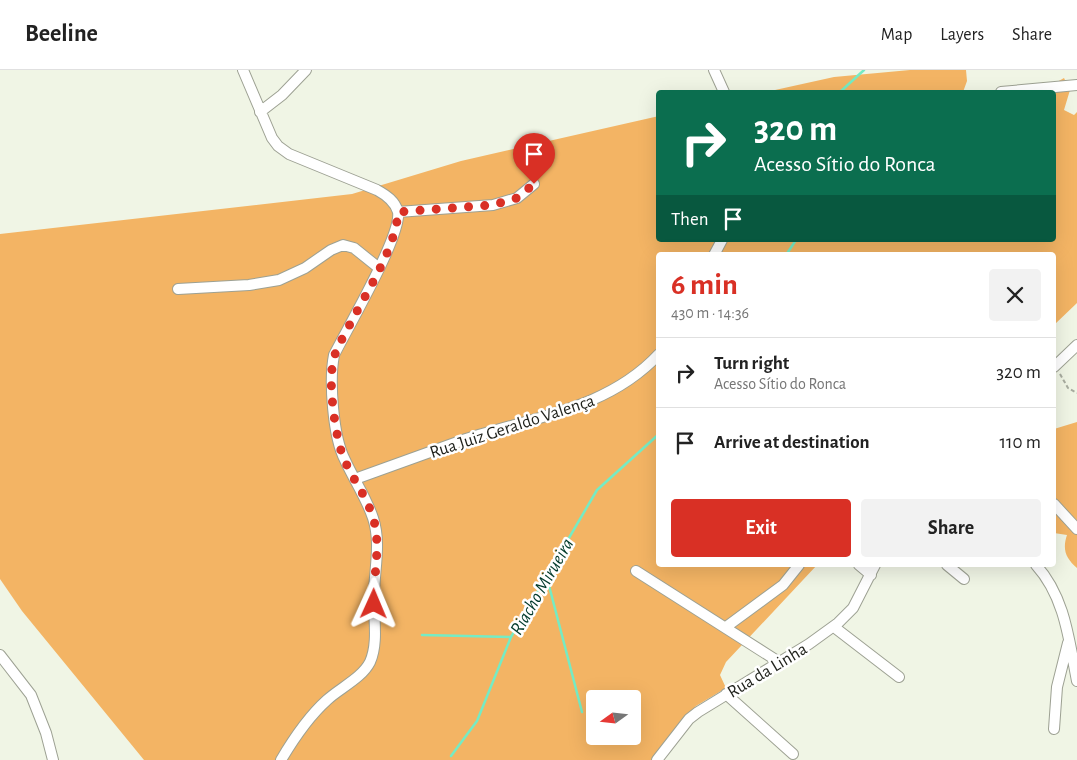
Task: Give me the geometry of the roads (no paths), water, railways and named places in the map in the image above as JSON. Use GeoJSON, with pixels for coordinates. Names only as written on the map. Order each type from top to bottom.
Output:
{"type":"FeatureCollection","features":[{"type":"Feature","properties":{"kind":"street"},"geometry":{"type":"LineString","coordinates":[[243,70],[260,112],[272,138],[278,146],[289,154],[377,190],[394,203],[398,212],[397,226],[379,268],[334,355],[331,371],[340,446],[373,519],[377,534],[373,590],[374,651],[364,670],[310,717],[281,760]]}},
{"type":"Feature","properties":{"kind":"street"},"geometry":{"type":"LineString","coordinates":[[260,112],[282,96],[306,70]]}},
{"type":"Feature","properties":{"kind":"street"},"geometry":{"type":"LineString","coordinates":[[714,70],[723,90]]}},
{"type":"Feature","properties":{"kind":"street"},"geometry":{"type":"LineString","coordinates":[[1023,90],[1077,85]]}},
{"type":"Feature","properties":{"kind":"street"},"geometry":{"type":"LineString","coordinates":[[398,212],[493,205],[517,198],[534,184]]}},
{"type":"Feature","properties":{"kind":"street"},"geometry":{"type":"LineString","coordinates":[[178,289],[278,280],[299,272],[343,245],[354,248],[379,268]]}},
{"type":"Feature","properties":{"kind":"street"},"geometry":{"type":"LineString","coordinates":[[1056,365],[1077,345]]}},
{"type":"Feature","properties":{"kind":"street","name":"Rua Juiz Geraldo Valença"},"geometry":{"type":"LineString","coordinates":[[355,479],[466,440],[586,403],[624,384],[656,357]]}},
{"type":"Feature","properties":{"kind":"street"},"geometry":{"type":"LineString","coordinates":[[1056,506],[1077,529]]}},
{"type":"Feature","properties":{"kind":"street"},"geometry":{"type":"LineString","coordinates":[[726,627],[783,584],[797,567]]}},
{"type":"Feature","properties":{"kind":"street"},"geometry":{"type":"LineString","coordinates":[[861,567],[871,575]]}},
{"type":"Feature","properties":{"kind":"street","name":"Rua da Linha"},"geometry":{"type":"LineString","coordinates":[[657,760],[689,719],[834,627],[853,608],[874,567]]}},
{"type":"Feature","properties":{"kind":"street"},"geometry":{"type":"LineString","coordinates":[[950,567],[964,578]]}},
{"type":"Feature","properties":{"kind":"street"},"geometry":{"type":"LineString","coordinates":[[1038,567],[1047,576],[1056,592],[1069,640],[1077,681]]}},
{"type":"Feature","properties":{"kind":"street"},"geometry":{"type":"LineString","coordinates":[[636,571],[779,662]]}},
{"type":"Feature","properties":{"kind":"street"},"geometry":{"type":"LineString","coordinates":[[834,627],[899,677]]}},
{"type":"Feature","properties":{"kind":"street"},"geometry":{"type":"LineString","coordinates":[[1054,729],[1057,687],[1069,640]]}},
{"type":"Feature","properties":{"kind":"street"},"geometry":{"type":"LineString","coordinates":[[0,655],[32,695],[44,726],[53,760]]}},
{"type":"Feature","properties":{"kind":"street"},"geometry":{"type":"LineString","coordinates":[[726,694],[793,754]]}},
{"type":"Feature","properties":{"kind":"waterway","name":"Riacho Mirueira"},"geometry":{"type":"LineString","coordinates":[[842,90],[864,70]]}},
{"type":"Feature","properties":{"kind":"waterway","name":"Riacho Mirueira"},"geometry":{"type":"LineString","coordinates":[[788,252],[795,242]]}},
{"type":"Feature","properties":{"kind":"waterway","name":"Riacho Mirueira"},"geometry":{"type":"LineString","coordinates":[[451,756],[477,721],[511,637],[597,490],[656,437]]}},
{"type":"Feature","properties":{"kind":"waterway"},"geometry":{"type":"LineString","coordinates":[[547,578],[582,712]]}},
{"type":"Feature","properties":{"kind":"waterway"},"geometry":{"type":"LineString","coordinates":[[422,635],[510,637]]}}]}
